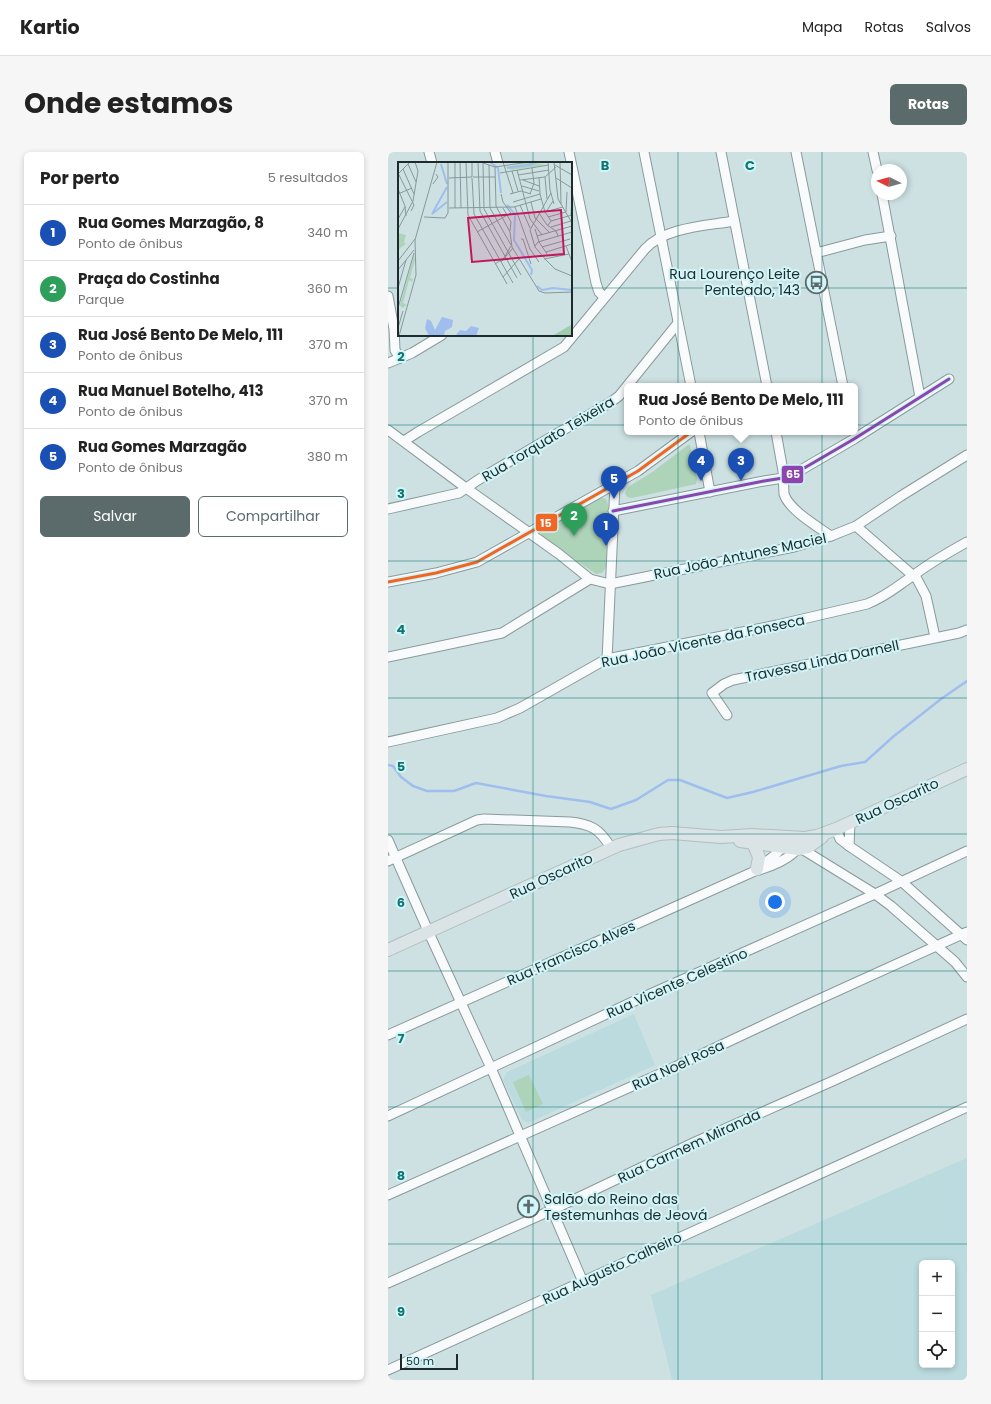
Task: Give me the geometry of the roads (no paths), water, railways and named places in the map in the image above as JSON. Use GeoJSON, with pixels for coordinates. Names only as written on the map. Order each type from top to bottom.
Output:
{"type":"FeatureCollection","features":[{"type":"Feature","properties":{"kind":"main road","name":"Rua Oscarito"},"geometry":{"type":"LineString","coordinates":[[388,950],[611,848],[659,834],[672,833],[721,837],[753,843],[814,843],[831,831],[967,769]]}},
{"type":"Feature","properties":{"kind":"main road","name":"Rua Oscarito"},"geometry":{"type":"LineString","coordinates":[[721,837],[752,835],[794,844]]}},
{"type":"Feature","properties":{"kind":"main road"},"geometry":{"type":"LineString","coordinates":[[753,843],[759,858],[756,870]]}},
{"type":"Feature","properties":{"kind":"street"},"geometry":{"type":"LineString","coordinates":[[429,152],[432,162]]}},
{"type":"Feature","properties":{"kind":"street"},"geometry":{"type":"LineString","coordinates":[[495,152],[498,162]]}},
{"type":"Feature","properties":{"kind":"street"},"geometry":{"type":"LineString","coordinates":[[569,152],[571,162]]}},
{"type":"Feature","properties":{"kind":"street"},"geometry":{"type":"LineString","coordinates":[[644,152],[690,383]]}},
{"type":"Feature","properties":{"kind":"street"},"geometry":{"type":"LineString","coordinates":[[721,152],[766,383]]}},
{"type":"Feature","properties":{"kind":"street"},"geometry":{"type":"LineString","coordinates":[[796,152],[842,383]]}},
{"type":"Feature","properties":{"kind":"street"},"geometry":{"type":"LineString","coordinates":[[874,152],[876,164]]}},
{"type":"Feature","properties":{"kind":"street"},"geometry":{"type":"LineString","coordinates":[[572,167],[596,283],[599,292],[604,297]]}},
{"type":"Feature","properties":{"kind":"street"},"geometry":{"type":"LineString","coordinates":[[883,200],[920,397]]}},
{"type":"Feature","properties":{"kind":"street"},"geometry":{"type":"LineString","coordinates":[[575,328],[653,242],[672,233],[734,221]]}},
{"type":"Feature","properties":{"kind":"street"},"geometry":{"type":"LineString","coordinates":[[816,253],[866,240],[891,236]]}},
{"type":"Feature","properties":{"kind":"street"},"geometry":{"type":"LineString","coordinates":[[388,296],[394,329],[394,351],[388,363]]}},
{"type":"Feature","properties":{"kind":"street","name":"Rua Torquato Teixeira"},"geometry":{"type":"LineString","coordinates":[[630,383],[678,323]]}},
{"type":"Feature","properties":{"kind":"street"},"geometry":{"type":"LineString","coordinates":[[394,351],[412,353],[440,336]]}},
{"type":"Feature","properties":{"kind":"street"},"geometry":{"type":"LineString","coordinates":[[404,441],[560,350],[564,347],[570,336]]}},
{"type":"Feature","properties":{"kind":"street"},"geometry":{"type":"LineString","coordinates":[[858,432],[949,379]]}},
{"type":"Feature","properties":{"kind":"street","name":"Rua Torquato Teixeira"},"geometry":{"type":"LineString","coordinates":[[388,509],[459,493],[619,396],[624,390]]}},
{"type":"Feature","properties":{"kind":"street"},"geometry":{"type":"LineString","coordinates":[[389,433],[404,441],[466,488],[559,554],[590,579],[610,584]]}},
{"type":"Feature","properties":{"kind":"street"},"geometry":{"type":"LineString","coordinates":[[388,582],[436,573],[471,564],[495,553],[638,471],[686,435]]}},
{"type":"Feature","properties":{"kind":"street"},"geometry":{"type":"LineString","coordinates":[[700,435],[710,492]]}},
{"type":"Feature","properties":{"kind":"street"},"geometry":{"type":"LineString","coordinates":[[777,435],[786,500],[808,520],[831,536]]}},
{"type":"Feature","properties":{"kind":"street"},"geometry":{"type":"LineString","coordinates":[[613,511],[784,478],[794,474],[853,435]]}},
{"type":"Feature","properties":{"kind":"street","name":"Rua João Antunes Maciel"},"geometry":{"type":"LineString","coordinates":[[610,584],[794,547],[831,536],[856,526],[900,496],[967,455]]}},
{"type":"Feature","properties":{"kind":"street"},"geometry":{"type":"LineString","coordinates":[[607,660],[615,484]]}},
{"type":"Feature","properties":{"kind":"street"},"geometry":{"type":"LineString","coordinates":[[856,526],[914,575],[921,584],[926,596],[935,637]]}},
{"type":"Feature","properties":{"kind":"street","name":"Rua João Vicente da Fonseca"},"geometry":{"type":"LineString","coordinates":[[388,742],[497,718],[520,708],[607,660],[777,625],[866,604],[892,592],[914,575],[967,542]]}},
{"type":"Feature","properties":{"kind":"street"},"geometry":{"type":"LineString","coordinates":[[388,657],[502,633],[590,579]]}},
{"type":"Feature","properties":{"kind":"street","name":"Travessa Linda Darnell"},"geometry":{"type":"LineString","coordinates":[[727,714],[712,693],[724,684],[733,680],[967,630]]}},
{"type":"Feature","properties":{"kind":"street"},"geometry":{"type":"LineString","coordinates":[[392,859],[477,820],[484,819],[570,822],[582,824],[604,836],[611,848]]}},
{"type":"Feature","properties":{"kind":"street"},"geometry":{"type":"LineString","coordinates":[[849,846],[850,823]]}},
{"type":"Feature","properties":{"kind":"street"},"geometry":{"type":"LineString","coordinates":[[831,831],[849,846],[902,881],[965,935]]}},
{"type":"Feature","properties":{"kind":"street"},"geometry":{"type":"LineString","coordinates":[[388,840],[392,859],[429,932],[491,1068],[582,1282]]}},
{"type":"Feature","properties":{"kind":"street"},"geometry":{"type":"LineString","coordinates":[[794,844],[876,894],[892,906],[955,962],[967,977]]}},
{"type":"Feature","properties":{"kind":"street","name":"Rua Francisco Alves"},"geometry":{"type":"LineString","coordinates":[[388,1035],[756,870],[794,844]]}},
{"type":"Feature","properties":{"kind":"street","name":"Rua Francisco Alves"},"geometry":{"type":"LineString","coordinates":[[756,870],[769,868],[783,860],[794,844]]}},
{"type":"Feature","properties":{"kind":"street","name":"Rua Vicente Celestino"},"geometry":{"type":"LineString","coordinates":[[388,1116],[630,1003],[876,894],[967,851]]}},
{"type":"Feature","properties":{"kind":"street","name":"Rua Noel Rosa"},"geometry":{"type":"LineString","coordinates":[[388,1195],[664,1072],[936,946],[965,935]]}},
{"type":"Feature","properties":{"kind":"street","name":"Rua Carmem Miranda"},"geometry":{"type":"LineString","coordinates":[[388,1283],[552,1210],[695,1142],[967,1019]]}},
{"type":"Feature","properties":{"kind":"street","name":"Rua Augusto Calheiro"},"geometry":{"type":"LineString","coordinates":[[388,1370],[967,1107]]}},
{"type":"Feature","properties":{"kind":"waterway"},"geometry":{"type":"LineString","coordinates":[[388,765],[393,766],[401,777],[413,786],[427,791],[454,791],[476,783],[546,796],[590,802],[611,809],[636,800],[668,780],[680,780],[727,798],[753,792],[841,766],[865,762],[894,736],[941,699],[967,681]]}},
{"type":"Feature","properties":{"kind":"place","name":"Rua Lourenço Leite Penteado, 143"},"geometry":{"type":"Point","coordinates":[816,282]}},
{"type":"Feature","properties":{"kind":"place","name":"Rua Manuel Botelho, 413"},"geometry":{"type":"Point","coordinates":[701,481]}},
{"type":"Feature","properties":{"kind":"place","name":"Rua José Bento De Melo, 111"},"geometry":{"type":"Point","coordinates":[741,481]}},
{"type":"Feature","properties":{"kind":"place","name":"Rua Gomes Marzagão"},"geometry":{"type":"Point","coordinates":[614,499]}},
{"type":"Feature","properties":{"kind":"place","name":"Praça do Costinha"},"geometry":{"type":"Point","coordinates":[574,536]}},
{"type":"Feature","properties":{"kind":"place","name":"Rua Gomes Marzagão, 8"},"geometry":{"type":"Point","coordinates":[606,546]}},
{"type":"Feature","properties":{"kind":"place","name":"Salão do Reino das Testemunhas de Jeová"},"geometry":{"type":"Point","coordinates":[528,1207]}}]}
